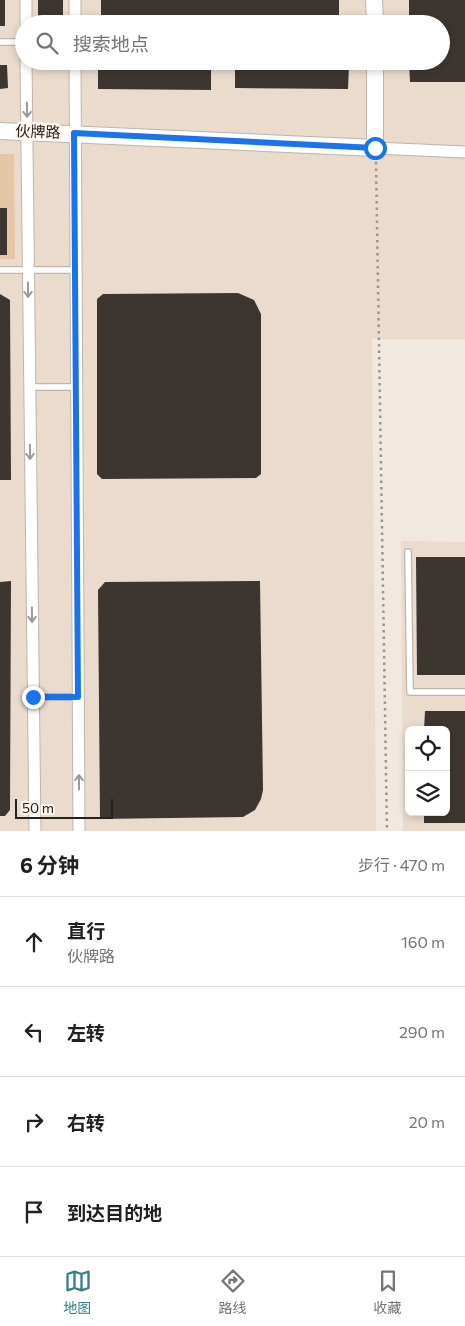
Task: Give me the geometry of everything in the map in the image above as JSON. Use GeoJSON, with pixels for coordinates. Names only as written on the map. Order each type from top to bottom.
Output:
{"type":"FeatureCollection","features":[{"type":"Feature","properties":{"kind":"street"},"geometry":{"type":"LineString","coordinates":[[26,0],[26,15]]}},
{"type":"Feature","properties":{"kind":"street"},"geometry":{"type":"LineString","coordinates":[[75,0],[75,15]]}},
{"type":"Feature","properties":{"kind":"street"},"geometry":{"type":"LineString","coordinates":[[374,0],[375,15]]}},
{"type":"Feature","properties":{"kind":"street"},"geometry":{"type":"LineString","coordinates":[[26,70],[34,831]]}},
{"type":"Feature","properties":{"kind":"street"},"geometry":{"type":"LineString","coordinates":[[75,70],[79,831]]}},
{"type":"Feature","properties":{"kind":"street"},"geometry":{"type":"LineString","coordinates":[[375,70],[375,148],[465,152]]}},
{"type":"Feature","properties":{"kind":"street","name":"伙牌路"},"geometry":{"type":"LineString","coordinates":[[0,131],[375,148]]}},
{"type":"Feature","properties":{"kind":"lane"},"geometry":{"type":"LineString","coordinates":[[0,42],[15,42]]}},
{"type":"Feature","properties":{"kind":"lane"},"geometry":{"type":"LineString","coordinates":[[0,270],[76,270]]}},
{"type":"Feature","properties":{"kind":"lane"},"geometry":{"type":"LineString","coordinates":[[29,387],[77,387]]}},
{"type":"Feature","properties":{"kind":"lane"},"geometry":{"type":"LineString","coordinates":[[408,552],[410,692],[465,692]]}},
{"type":"Feature","properties":{"kind":"lane"},"geometry":{"type":"LineString","coordinates":[[33,697],[78,697]]}},
{"type":"Feature","properties":{"kind":"path"},"geometry":{"type":"LineString","coordinates":[[375,148],[387,831]]}},
{"type":"Feature","properties":{"kind":"shaded area"},"geometry":{"type":"Polygon","coordinates":[[[0,0],[465,0],[465,339],[372,339],[376,831],[0,831],[0,0]]]}},
{"type":"Feature","properties":{"kind":"shaded area"},"geometry":{"type":"Polygon","coordinates":[[[0,154],[14,154],[15,259],[0,259],[0,154]]]}},
{"type":"Feature","properties":{"kind":"shaded area"},"geometry":{"type":"Polygon","coordinates":[[[401,541],[465,542],[465,831],[403,831],[401,541]]]}},
{"type":"Feature","properties":{"kind":"building"},"geometry":{"type":"Polygon","coordinates":[[[0,0],[5,0],[5,26],[0,26],[0,0]]]}},
{"type":"Feature","properties":{"kind":"building"},"geometry":{"type":"Polygon","coordinates":[[[38,0],[63,0],[63,15],[38,15],[38,0]]]}},
{"type":"Feature","properties":{"kind":"building"},"geometry":{"type":"Polygon","coordinates":[[[101,0],[339,0],[339,15],[101,15],[101,0]]]}},
{"type":"Feature","properties":{"kind":"building"},"geometry":{"type":"Polygon","coordinates":[[[409,0],[465,0],[465,82],[410,82],[409,70],[450,70],[450,15],[409,15],[409,0]]]}},
{"type":"Feature","properties":{"kind":"building"},"geometry":{"type":"Polygon","coordinates":[[[0,65],[7,65],[8,88],[0,89],[0,65]]]}},
{"type":"Feature","properties":{"kind":"building"},"geometry":{"type":"Polygon","coordinates":[[[98,70],[211,70],[211,90],[98,89],[98,70]]]}},
{"type":"Feature","properties":{"kind":"building"},"geometry":{"type":"Polygon","coordinates":[[[235,70],[349,70],[348,89],[235,88],[235,70]]]}},
{"type":"Feature","properties":{"kind":"building"},"geometry":{"type":"Polygon","coordinates":[[[0,208],[7,208],[7,255],[0,255],[0,208]]]}},
{"type":"Feature","properties":{"kind":"building"},"geometry":{"type":"Polygon","coordinates":[[[238,293],[254,300],[261,314],[261,474],[256,478],[102,479],[97,474],[97,299],[103,294],[238,293]]]}},
{"type":"Feature","properties":{"kind":"building"},"geometry":{"type":"Polygon","coordinates":[[[0,294],[10,300],[11,480],[0,480],[0,294]]]}},
{"type":"Feature","properties":{"kind":"building"},"geometry":{"type":"Polygon","coordinates":[[[416,557],[465,557],[465,675],[417,675],[416,557]]]}},
{"type":"Feature","properties":{"kind":"building"},"geometry":{"type":"Polygon","coordinates":[[[11,581],[10,810],[5,816],[0,816],[0,582],[11,581]]]}},
{"type":"Feature","properties":{"kind":"building"},"geometry":{"type":"Polygon","coordinates":[[[260,581],[263,790],[255,810],[243,817],[100,819],[98,590],[105,582],[260,581]]]}},
{"type":"Feature","properties":{"kind":"building"},"geometry":{"type":"Polygon","coordinates":[[[425,711],[465,711],[465,823],[424,823],[424,816],[450,816],[450,726],[424,726],[425,711]]]}},
{"type":"Feature","properties":{"kind":"route"},"geometry":{"type":"LineString","coordinates":[[33,697],[78,697],[74,133],[375,148]]}}]}
